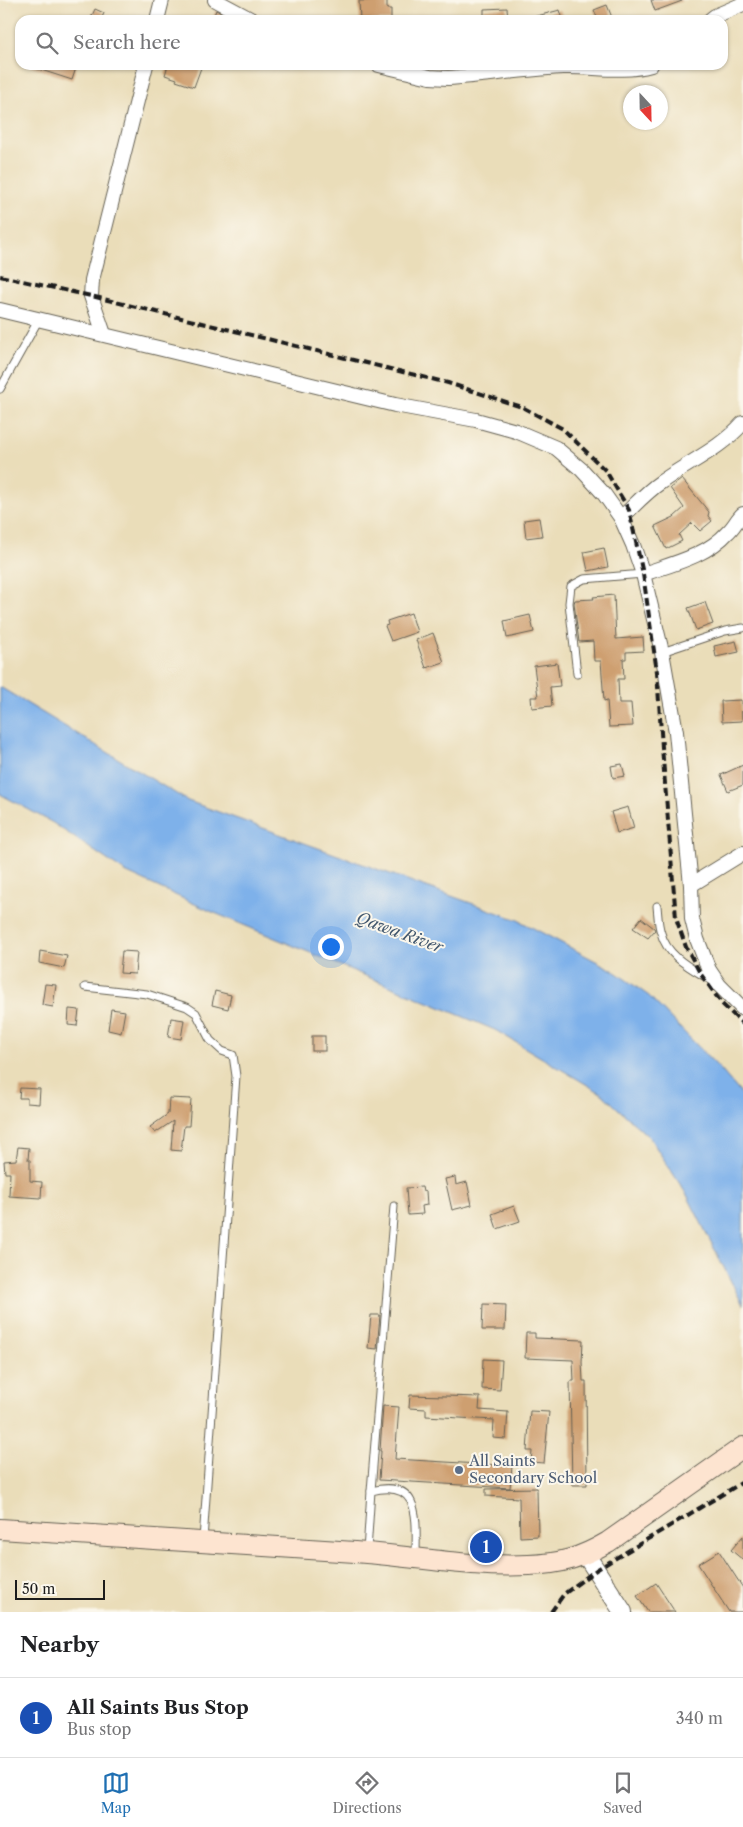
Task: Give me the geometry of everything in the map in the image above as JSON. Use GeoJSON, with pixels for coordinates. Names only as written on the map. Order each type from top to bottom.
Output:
{"type":"FeatureCollection","features":[{"type":"Feature","properties":{"kind":"main road"},"geometry":{"type":"LineString","coordinates":[[0,1529],[367,1553],[496,1565],[529,1565],[563,1561],[586,1555],[608,1542],[743,1447]]}},
{"type":"Feature","properties":{"kind":"street"},"geometry":{"type":"LineString","coordinates":[[158,15],[162,0]]}},
{"type":"Feature","properties":{"kind":"street"},"geometry":{"type":"LineString","coordinates":[[215,0],[243,15]]}},
{"type":"Feature","properties":{"kind":"street"},"geometry":{"type":"LineString","coordinates":[[719,15],[743,4]]}},
{"type":"Feature","properties":{"kind":"street"},"geometry":{"type":"LineString","coordinates":[[104,334],[91,296],[92,280],[145,70]]}},
{"type":"Feature","properties":{"kind":"street"},"geometry":{"type":"LineString","coordinates":[[400,70],[430,77],[448,78],[532,70]]}},
{"type":"Feature","properties":{"kind":"street"},"geometry":{"type":"LineString","coordinates":[[0,310],[395,405],[476,420],[516,431],[556,448],[582,470],[604,494],[621,518],[643,574],[662,652],[680,765],[691,885],[692,919],[696,939],[709,970],[719,985],[743,1009]]}},
{"type":"Feature","properties":{"kind":"street"},"geometry":{"type":"LineString","coordinates":[[621,518],[661,482],[721,444],[743,423]]}},
{"type":"Feature","properties":{"kind":"street"},"geometry":{"type":"LineString","coordinates":[[643,574],[684,560],[710,548],[728,533],[743,514]]}},
{"type":"Feature","properties":{"kind":"street"},"geometry":{"type":"LineString","coordinates":[[691,885],[743,853]]}},
{"type":"Feature","properties":{"kind":"street"},"geometry":{"type":"LineString","coordinates":[[586,1555],[623,1612]]}},
{"type":"Feature","properties":{"kind":"lane"},"geometry":{"type":"LineString","coordinates":[[0,389],[39,319]]}},
{"type":"Feature","properties":{"kind":"lane"},"geometry":{"type":"LineString","coordinates":[[577,674],[569,603],[571,586],[584,579],[643,574]]}},
{"type":"Feature","properties":{"kind":"lane"},"geometry":{"type":"LineString","coordinates":[[662,652],[724,631],[743,628]]}},
{"type":"Feature","properties":{"kind":"lane"},"geometry":{"type":"LineString","coordinates":[[657,906],[660,933],[666,947],[678,959],[719,985]]}},
{"type":"Feature","properties":{"kind":"lane"},"geometry":{"type":"LineString","coordinates":[[85,987],[147,994],[187,1007],[196,1013],[210,1040],[222,1051],[233,1055],[236,1076],[203,1543]]}},
{"type":"Feature","properties":{"kind":"lane"},"geometry":{"type":"LineString","coordinates":[[367,1553],[394,1206]]}},
{"type":"Feature","properties":{"kind":"lane"},"geometry":{"type":"LineString","coordinates":[[371,1490],[396,1489],[406,1493],[411,1499],[416,1528],[416,1559]]}},
{"type":"Feature","properties":{"kind":"water","name":"Qawa River"},"geometry":{"type":"Polygon","coordinates":[[[0,687],[188,801],[518,920],[611,969],[649,996],[721,1070],[743,1096],[743,1305],[687,1195],[650,1138],[601,1093],[495,1030],[210,911],[125,872],[53,823],[0,794],[0,687]]]}},
{"type":"Feature","properties":{"kind":"building"},"geometry":{"type":"Polygon","coordinates":[[[387,0],[387,9],[391,9],[391,15],[360,15],[359,1],[387,0]]]}},
{"type":"Feature","properties":{"kind":"building"},"geometry":{"type":"Polygon","coordinates":[[[651,0],[682,0],[682,1],[655,11],[651,0]]]}},
{"type":"Feature","properties":{"kind":"building"},"geometry":{"type":"Polygon","coordinates":[[[607,5],[611,15],[596,15],[594,10],[607,5]]]}},
{"type":"Feature","properties":{"kind":"building"},"geometry":{"type":"Polygon","coordinates":[[[507,8],[508,15],[484,15],[484,9],[507,8]]]}},
{"type":"Feature","properties":{"kind":"building"},"geometry":{"type":"Polygon","coordinates":[[[95,9],[104,13],[103,15],[92,15],[95,9]]]}},
{"type":"Feature","properties":{"kind":"building"},"geometry":{"type":"Polygon","coordinates":[[[216,10],[225,15],[214,15],[216,10]]]}},
{"type":"Feature","properties":{"kind":"building"},"geometry":{"type":"Polygon","coordinates":[[[560,10],[562,15],[541,15],[560,10]]]}},
{"type":"Feature","properties":{"kind":"building"},"geometry":{"type":"Polygon","coordinates":[[[41,70],[75,70],[72,80],[41,70]]]}},
{"type":"Feature","properties":{"kind":"building"},"geometry":{"type":"Polygon","coordinates":[[[166,70],[200,70],[194,87],[165,75],[166,70]]]}},
{"type":"Feature","properties":{"kind":"building"},"geometry":{"type":"Polygon","coordinates":[[[682,479],[709,512],[708,516],[712,521],[700,531],[692,523],[679,535],[682,541],[666,549],[655,526],[674,517],[684,508],[670,488],[682,479]]]}},
{"type":"Feature","properties":{"kind":"building"},"geometry":{"type":"Polygon","coordinates":[[[539,518],[542,536],[526,538],[524,520],[539,518]]]}},
{"type":"Feature","properties":{"kind":"building"},"geometry":{"type":"Polygon","coordinates":[[[604,548],[608,567],[588,571],[584,552],[604,548]]]}},
{"type":"Feature","properties":{"kind":"building"},"geometry":{"type":"Polygon","coordinates":[[[614,595],[616,639],[643,637],[644,651],[626,652],[626,659],[623,659],[624,679],[618,679],[619,703],[631,703],[633,726],[609,727],[607,700],[604,701],[601,661],[594,661],[593,641],[579,642],[575,600],[614,595]]]}},
{"type":"Feature","properties":{"kind":"building"},"geometry":{"type":"Polygon","coordinates":[[[705,602],[713,624],[696,630],[688,608],[705,602]]]}},
{"type":"Feature","properties":{"kind":"building"},"geometry":{"type":"Polygon","coordinates":[[[411,613],[417,632],[391,641],[385,626],[388,625],[387,621],[411,613]]]}},
{"type":"Feature","properties":{"kind":"building"},"geometry":{"type":"Polygon","coordinates":[[[530,615],[534,632],[507,638],[504,621],[530,615]]]}},
{"type":"Feature","properties":{"kind":"building"},"geometry":{"type":"Polygon","coordinates":[[[433,633],[444,662],[426,668],[416,640],[433,633]]]}},
{"type":"Feature","properties":{"kind":"building"},"geometry":{"type":"Polygon","coordinates":[[[736,641],[739,652],[716,657],[714,646],[736,641]]]}},
{"type":"Feature","properties":{"kind":"building"},"geometry":{"type":"Polygon","coordinates":[[[557,663],[560,686],[550,687],[552,706],[532,708],[531,697],[538,697],[534,666],[557,663]]]}},
{"type":"Feature","properties":{"kind":"building"},"geometry":{"type":"Polygon","coordinates":[[[741,700],[742,721],[722,722],[721,701],[741,700]]]}},
{"type":"Feature","properties":{"kind":"building"},"geometry":{"type":"Polygon","coordinates":[[[622,764],[625,776],[613,778],[611,766],[622,764]]]}},
{"type":"Feature","properties":{"kind":"building"},"geometry":{"type":"Polygon","coordinates":[[[743,765],[743,785],[728,791],[721,775],[743,765]]]}},
{"type":"Feature","properties":{"kind":"building"},"geometry":{"type":"Polygon","coordinates":[[[628,807],[634,828],[617,833],[611,812],[628,807]]]}},
{"type":"Feature","properties":{"kind":"building"},"geometry":{"type":"Polygon","coordinates":[[[641,918],[655,930],[648,938],[633,928],[641,918]]]}},
{"type":"Feature","properties":{"kind":"building"},"geometry":{"type":"Polygon","coordinates":[[[40,951],[67,956],[64,968],[39,963],[40,951]]]}},
{"type":"Feature","properties":{"kind":"building"},"geometry":{"type":"Polygon","coordinates":[[[122,951],[137,952],[135,974],[120,973],[122,951]]]}},
{"type":"Feature","properties":{"kind":"building"},"geometry":{"type":"Polygon","coordinates":[[[45,984],[56,985],[53,1007],[42,1005],[45,984]]]}},
{"type":"Feature","properties":{"kind":"building"},"geometry":{"type":"Polygon","coordinates":[[[215,991],[231,995],[228,1009],[212,1005],[215,991]]]}},
{"type":"Feature","properties":{"kind":"building"},"geometry":{"type":"Polygon","coordinates":[[[69,1009],[79,1010],[77,1026],[68,1025],[69,1009]]]}},
{"type":"Feature","properties":{"kind":"building"},"geometry":{"type":"Polygon","coordinates":[[[111,1009],[125,1011],[121,1033],[108,1030],[111,1009]]]}},
{"type":"Feature","properties":{"kind":"building"},"geometry":{"type":"Polygon","coordinates":[[[171,1018],[184,1020],[181,1039],[168,1037],[171,1018]]]}},
{"type":"Feature","properties":{"kind":"building"},"geometry":{"type":"Polygon","coordinates":[[[312,1036],[325,1036],[325,1051],[312,1051],[312,1036]]]}},
{"type":"Feature","properties":{"kind":"building"},"geometry":{"type":"Polygon","coordinates":[[[20,1088],[40,1089],[39,1104],[27,1103],[27,1098],[19,1098],[20,1088]]]}},
{"type":"Feature","properties":{"kind":"building"},"geometry":{"type":"Polygon","coordinates":[[[169,1098],[191,1099],[189,1126],[184,1126],[181,1151],[171,1150],[173,1121],[155,1133],[150,1127],[168,1114],[169,1098]]]}},
{"type":"Feature","properties":{"kind":"building"},"geometry":{"type":"Polygon","coordinates":[[[18,1147],[29,1148],[30,1181],[42,1182],[41,1198],[9,1196],[10,1173],[5,1173],[4,1161],[16,1160],[18,1147]]]}},
{"type":"Feature","properties":{"kind":"building"},"geometry":{"type":"Polygon","coordinates":[[[455,1177],[456,1185],[467,1182],[472,1205],[452,1210],[445,1179],[455,1177]]]}},
{"type":"Feature","properties":{"kind":"building"},"geometry":{"type":"Polygon","coordinates":[[[422,1187],[423,1192],[426,1191],[427,1205],[422,1206],[423,1214],[408,1215],[406,1188],[422,1187]]]}},
{"type":"Feature","properties":{"kind":"building"},"geometry":{"type":"Polygon","coordinates":[[[514,1206],[520,1221],[497,1229],[492,1214],[514,1206]]]}},
{"type":"Feature","properties":{"kind":"building"},"geometry":{"type":"Polygon","coordinates":[[[483,1304],[506,1305],[505,1330],[482,1330],[483,1304]]]}},
{"type":"Feature","properties":{"kind":"building"},"geometry":{"type":"Polygon","coordinates":[[[371,1315],[380,1315],[377,1349],[368,1348],[371,1315]]]}},
{"type":"Feature","properties":{"kind":"building"},"geometry":{"type":"Polygon","coordinates":[[[526,1333],[535,1333],[535,1338],[583,1340],[583,1381],[586,1381],[587,1485],[572,1485],[570,1381],[574,1381],[573,1360],[525,1358],[526,1333]]]}},
{"type":"Feature","properties":{"kind":"building"},"geometry":{"type":"Polygon","coordinates":[[[483,1359],[502,1360],[500,1390],[482,1389],[483,1359]]]}},
{"type":"Feature","properties":{"kind":"building"},"geometry":{"type":"Polygon","coordinates":[[[410,1395],[480,1397],[479,1410],[508,1412],[506,1439],[493,1438],[494,1420],[426,1416],[426,1409],[409,1408],[410,1395]]]}},
{"type":"Feature","properties":{"kind":"building"},"geometry":{"type":"Polygon","coordinates":[[[383,1406],[399,1407],[395,1459],[512,1466],[510,1488],[379,1480],[383,1406]]]}},
{"type":"Feature","properties":{"kind":"building"},"geometry":{"type":"Polygon","coordinates":[[[530,1411],[549,1412],[544,1463],[531,1462],[532,1451],[527,1451],[530,1411]]]}},
{"type":"Feature","properties":{"kind":"building"},"geometry":{"type":"Polygon","coordinates":[[[537,1488],[538,1536],[520,1537],[519,1498],[486,1496],[486,1489],[537,1488]]]}},
{"type":"Feature","properties":{"kind":"building"},"geometry":{"type":"Polygon","coordinates":[[[743,1536],[743,1560],[731,1550],[743,1536]]]}},
{"type":"Feature","properties":{"kind":"building"},"geometry":{"type":"Polygon","coordinates":[[[719,1551],[743,1588],[743,1612],[729,1612],[698,1564],[719,1551]]]}},
{"type":"Feature","properties":{"kind":"building"},"geometry":{"type":"Polygon","coordinates":[[[656,1583],[675,1612],[648,1612],[637,1596],[656,1583]]]}},
{"type":"Feature","properties":{"kind":"railway"},"geometry":{"type":"LineString","coordinates":[[0,276],[91,296],[448,383],[522,407],[563,429],[606,471],[629,510],[643,574],[657,672],[676,918],[686,947],[700,973],[722,1004],[743,1024]]}},
{"type":"Feature","properties":{"kind":"railway"},"geometry":{"type":"LineString","coordinates":[[551,1612],[564,1594],[596,1570],[743,1482]]}},
{"type":"Feature","properties":{"kind":"place","name":"All Saints Secondary School"},"geometry":{"type":"Point","coordinates":[459,1470]}},
{"type":"Feature","properties":{"kind":"place","name":"All Saints Bus Stop"},"geometry":{"type":"Point","coordinates":[486,1547]}}]}
